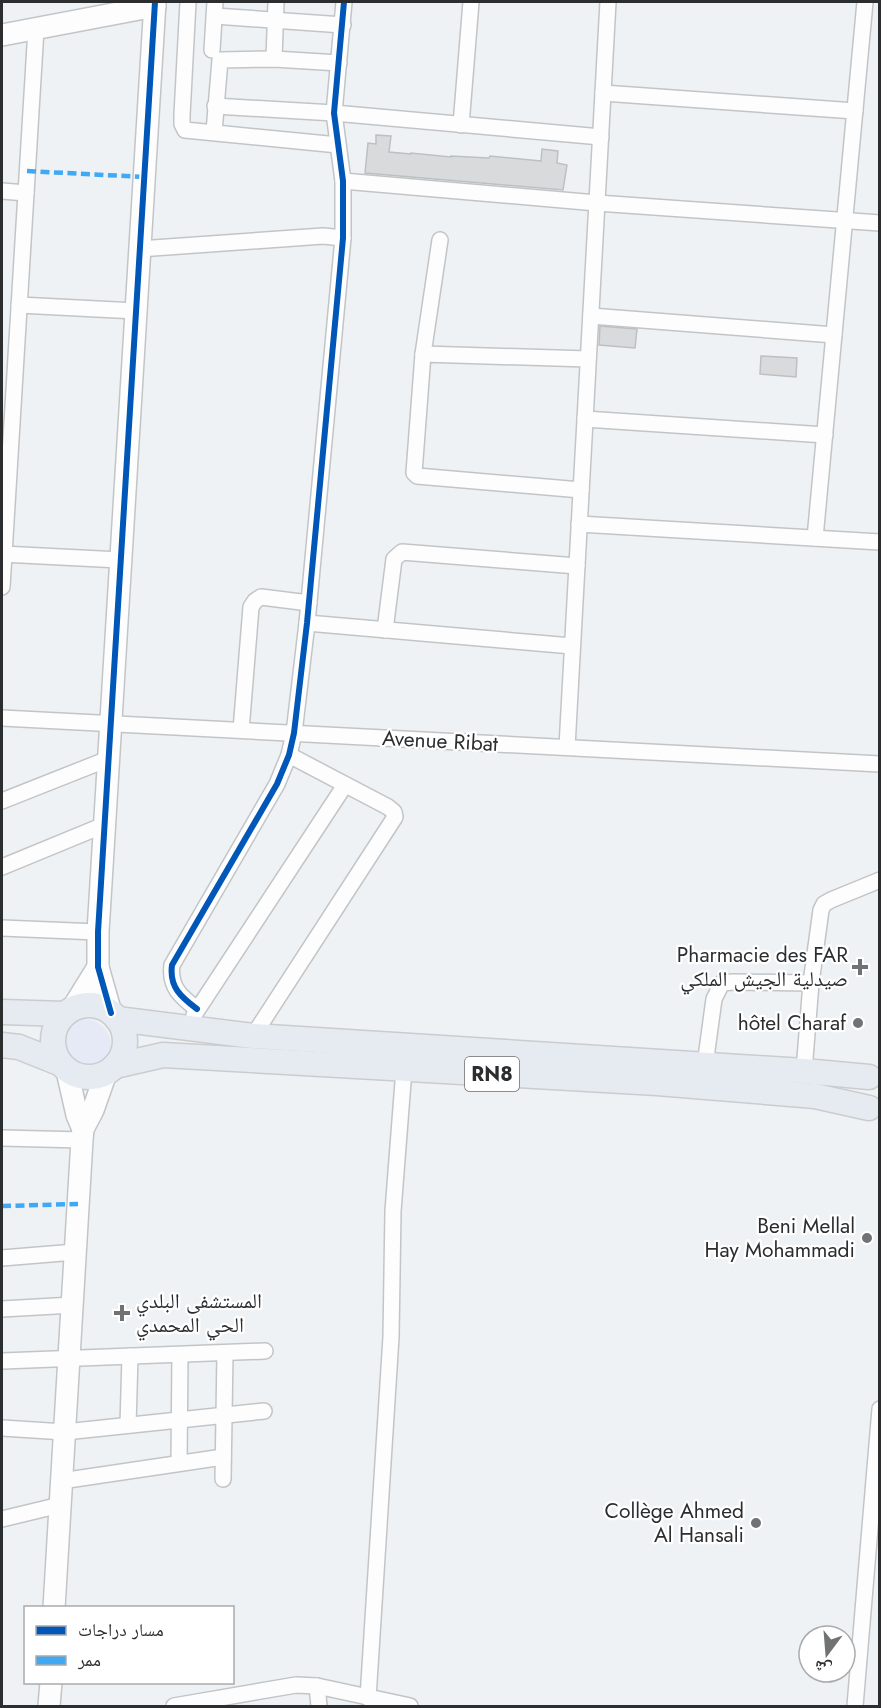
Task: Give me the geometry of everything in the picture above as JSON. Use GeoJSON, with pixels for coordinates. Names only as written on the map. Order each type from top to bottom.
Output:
{"type":"FeatureCollection","features":[{"type":"Feature","properties":{"kind":"main road","name":"RN8"},"geometry":{"type":"LineString","coordinates":[[2,1012],[68,1012],[88,1005],[96,1006],[114,1016],[192,1019],[253,1036],[804,1071],[874,1070],[866,1098],[874,1114]]}},
{"type":"Feature","properties":{"kind":"main road"},"geometry":{"type":"LineString","coordinates":[[63,1067],[55,1055],[52,1037],[55,1028],[68,1012]]}},
{"type":"Feature","properties":{"kind":"main road"},"geometry":{"type":"LineString","coordinates":[[110,1069],[124,1046],[123,1032],[114,1016]]}},
{"type":"Feature","properties":{"kind":"main road","name":"RN8"},"geometry":{"type":"LineString","coordinates":[[2,1045],[19,1047],[86,1077],[163,1055],[668,1084],[815,1096],[874,1114]]}},
{"type":"Feature","properties":{"kind":"street"},"geometry":{"type":"LineString","coordinates":[[188,2],[182,124],[185,130],[338,145]]}},
{"type":"Feature","properties":{"kind":"street"},"geometry":{"type":"LineString","coordinates":[[274,59],[276,2]]}},
{"type":"Feature","properties":{"kind":"street"},"geometry":{"type":"LineString","coordinates":[[192,1019],[175,989],[171,974],[172,965],[277,784],[290,755],[294,733],[308,623],[343,238],[343,181],[334,113],[344,2]]}},
{"type":"Feature","properties":{"kind":"street"},"geometry":{"type":"LineString","coordinates":[[461,125],[471,2]]}},
{"type":"Feature","properties":{"kind":"street"},"geometry":{"type":"LineString","coordinates":[[567,747],[608,2]]}},
{"type":"Feature","properties":{"kind":"street"},"geometry":{"type":"LineString","coordinates":[[815,538],[865,2]]}},
{"type":"Feature","properties":{"kind":"street"},"geometry":{"type":"LineString","coordinates":[[2,35],[155,4],[98,932],[98,966],[114,1016]]}},
{"type":"Feature","properties":{"kind":"street"},"geometry":{"type":"LineString","coordinates":[[212,50],[215,9],[276,22],[343,25]]}},
{"type":"Feature","properties":{"kind":"street"},"geometry":{"type":"LineString","coordinates":[[2,587],[7,425],[19,305],[36,29]]}},
{"type":"Feature","properties":{"kind":"street"},"geometry":{"type":"LineString","coordinates":[[214,132],[220,60],[274,59],[339,63]]}},
{"type":"Feature","properties":{"kind":"street"},"geometry":{"type":"LineString","coordinates":[[603,93],[855,111]]}},
{"type":"Feature","properties":{"kind":"street"},"geometry":{"type":"LineString","coordinates":[[215,106],[334,113],[601,137]]}},
{"type":"Feature","properties":{"kind":"street"},"geometry":{"type":"LineString","coordinates":[[343,181],[597,203],[879,223]]}},
{"type":"Feature","properties":{"kind":"street"},"geometry":{"type":"LineString","coordinates":[[2,191],[26,193]]}},
{"type":"Feature","properties":{"kind":"street"},"geometry":{"type":"LineString","coordinates":[[139,249],[323,236],[343,238]]}},
{"type":"Feature","properties":{"kind":"street"},"geometry":{"type":"LineString","coordinates":[[440,240],[423,354],[414,473],[417,476],[581,490]]}},
{"type":"Feature","properties":{"kind":"street"},"geometry":{"type":"LineString","coordinates":[[19,305],[136,311]]}},
{"type":"Feature","properties":{"kind":"street"},"geometry":{"type":"LineString","coordinates":[[591,316],[834,335]]}},
{"type":"Feature","properties":{"kind":"street"},"geometry":{"type":"LineString","coordinates":[[423,354],[588,359]]}},
{"type":"Feature","properties":{"kind":"street"},"geometry":{"type":"LineString","coordinates":[[585,418],[825,435]]}},
{"type":"Feature","properties":{"kind":"street"},"geometry":{"type":"LineString","coordinates":[[579,524],[879,542]]}},
{"type":"Feature","properties":{"kind":"street"},"geometry":{"type":"LineString","coordinates":[[385,630],[394,559],[402,552],[577,566]]}},
{"type":"Feature","properties":{"kind":"street"},"geometry":{"type":"LineString","coordinates":[[3,554],[120,560]]}},
{"type":"Feature","properties":{"kind":"street"},"geometry":{"type":"LineString","coordinates":[[242,730],[251,607],[261,597],[309,603]]}},
{"type":"Feature","properties":{"kind":"street"},"geometry":{"type":"LineString","coordinates":[[308,623],[572,646]]}},
{"type":"Feature","properties":{"kind":"street","name":"Avenue Ribat"},"geometry":{"type":"LineString","coordinates":[[2,718],[879,764]]}},
{"type":"Feature","properties":{"kind":"street"},"geometry":{"type":"LineString","coordinates":[[253,1036],[394,817],[394,812],[388,807],[290,755]]}},
{"type":"Feature","properties":{"kind":"street"},"geometry":{"type":"LineString","coordinates":[[2,801],[108,759]]}},
{"type":"Feature","properties":{"kind":"street"},"geometry":{"type":"LineString","coordinates":[[192,1019],[345,785]]}},
{"type":"Feature","properties":{"kind":"street"},"geometry":{"type":"LineString","coordinates":[[2,867],[104,825]]}},
{"type":"Feature","properties":{"kind":"street"},"geometry":{"type":"LineString","coordinates":[[804,1071],[816,937],[824,904],[879,880]]}},
{"type":"Feature","properties":{"kind":"street"},"geometry":{"type":"LineString","coordinates":[[2,928],[98,932]]}},
{"type":"Feature","properties":{"kind":"street"},"geometry":{"type":"LineString","coordinates":[[68,1012],[98,966]]}},
{"type":"Feature","properties":{"kind":"street"},"geometry":{"type":"LineString","coordinates":[[705,1065],[714,999],[722,983],[811,983]]}},
{"type":"Feature","properties":{"kind":"street"},"geometry":{"type":"LineString","coordinates":[[54,1606],[82,1135],[63,1067]]}},
{"type":"Feature","properties":{"kind":"street"},"geometry":{"type":"LineString","coordinates":[[82,1135],[110,1069]]}},
{"type":"Feature","properties":{"kind":"street"},"geometry":{"type":"LineString","coordinates":[[368,1698],[391,1337],[393,1211],[404,1070]]}},
{"type":"Feature","properties":{"kind":"street"},"geometry":{"type":"LineString","coordinates":[[2,1138],[82,1135]]}},
{"type":"Feature","properties":{"kind":"street"},"geometry":{"type":"LineString","coordinates":[[2,1258],[75,1252]]}},
{"type":"Feature","properties":{"kind":"street"},"geometry":{"type":"LineString","coordinates":[[2,1309],[73,1305]]}},
{"type":"Feature","properties":{"kind":"street"},"geometry":{"type":"LineString","coordinates":[[2,1361],[265,1351]]}},
{"type":"Feature","properties":{"kind":"street"},"geometry":{"type":"LineString","coordinates":[[223,1479],[225,1353]]}},
{"type":"Feature","properties":{"kind":"street"},"geometry":{"type":"LineString","coordinates":[[179,1463],[180,1355]]}},
{"type":"Feature","properties":{"kind":"street"},"geometry":{"type":"LineString","coordinates":[[128,1425],[130,1356]]}},
{"type":"Feature","properties":{"kind":"street"},"geometry":{"type":"LineString","coordinates":[[855,1707],[874,1551],[879,1409]]}},
{"type":"Feature","properties":{"kind":"street"},"geometry":{"type":"LineString","coordinates":[[2,1428],[64,1432],[264,1411]]}},
{"type":"Feature","properties":{"kind":"street"},"geometry":{"type":"LineString","coordinates":[[61,1481],[223,1457]]}},
{"type":"Feature","properties":{"kind":"street"},"geometry":{"type":"LineString","coordinates":[[2,1520],[60,1505]]}},
{"type":"Feature","properties":{"kind":"street"},"geometry":{"type":"LineString","coordinates":[[50,1707],[51,1684]]}},
{"type":"Feature","properties":{"kind":"street"},"geometry":{"type":"LineString","coordinates":[[174,1707],[296,1685],[318,1686],[410,1707]]}},
{"type":"Feature","properties":{"kind":"street"},"geometry":{"type":"LineString","coordinates":[[318,1686],[319,1707]]}},
{"type":"Feature","properties":{"kind":"shaded area"},"geometry":{"type":"Polygon","coordinates":[[[84,1019],[94,1021],[103,1027],[109,1036],[111,1046],[109,1056],[103,1065],[94,1071],[84,1073],[74,1071],[65,1065],[59,1056],[57,1046],[59,1036],[65,1027],[74,1021],[84,1019]]]}},
{"type":"Feature","properties":{"kind":"building"},"geometry":{"type":"Polygon","coordinates":[[[376,135],[391,136],[389,152],[411,154],[489,158],[490,156],[541,161],[542,149],[558,151],[557,163],[567,165],[563,190],[365,173],[368,143],[376,144],[376,135]]]}},
{"type":"Feature","properties":{"kind":"building"},"geometry":{"type":"Polygon","coordinates":[[[600,326],[637,329],[635,348],[599,345],[600,326]]]}},
{"type":"Feature","properties":{"kind":"building"},"geometry":{"type":"Polygon","coordinates":[[[761,356],[797,358],[796,377],[760,374],[761,356]]]}},
{"type":"Feature","properties":{"kind":"marked path"},"geometry":{"type":"LineString","coordinates":[[27,171],[144,177]]}},
{"type":"Feature","properties":{"kind":"marked path"},"geometry":{"type":"LineString","coordinates":[[2,1206],[78,1204]]}},
{"type":"Feature","properties":{"kind":"cycle path"},"geometry":{"type":"LineString","coordinates":[[111,1013],[98,967],[98,932],[155,2]]}},
{"type":"Feature","properties":{"kind":"cycle path"},"geometry":{"type":"LineString","coordinates":[[197,1009],[177,991],[172,979],[172,965],[277,784],[289,755],[294,733],[307,623],[343,238],[343,181],[334,113],[344,2]]}},
{"type":"Feature","properties":{"kind":"place","name":"Pharmacie des FAR صيدلية الجيش الملكي"},"geometry":{"type":"Point","coordinates":[860,967]}},
{"type":"Feature","properties":{"kind":"place","name":"hôtel Charaf"},"geometry":{"type":"Point","coordinates":[858,1023]}},
{"type":"Feature","properties":{"kind":"place","name":"Beni Mellal Hay Mohammadi"},"geometry":{"type":"Point","coordinates":[867,1238]}},
{"type":"Feature","properties":{"kind":"place","name":"المستشفى البلدي الحي المحمدي"},"geometry":{"type":"Point","coordinates":[122,1313]}},
{"type":"Feature","properties":{"kind":"place","name":"Collège Ahmed Al Hansali"},"geometry":{"type":"Point","coordinates":[756,1523]}}]}
